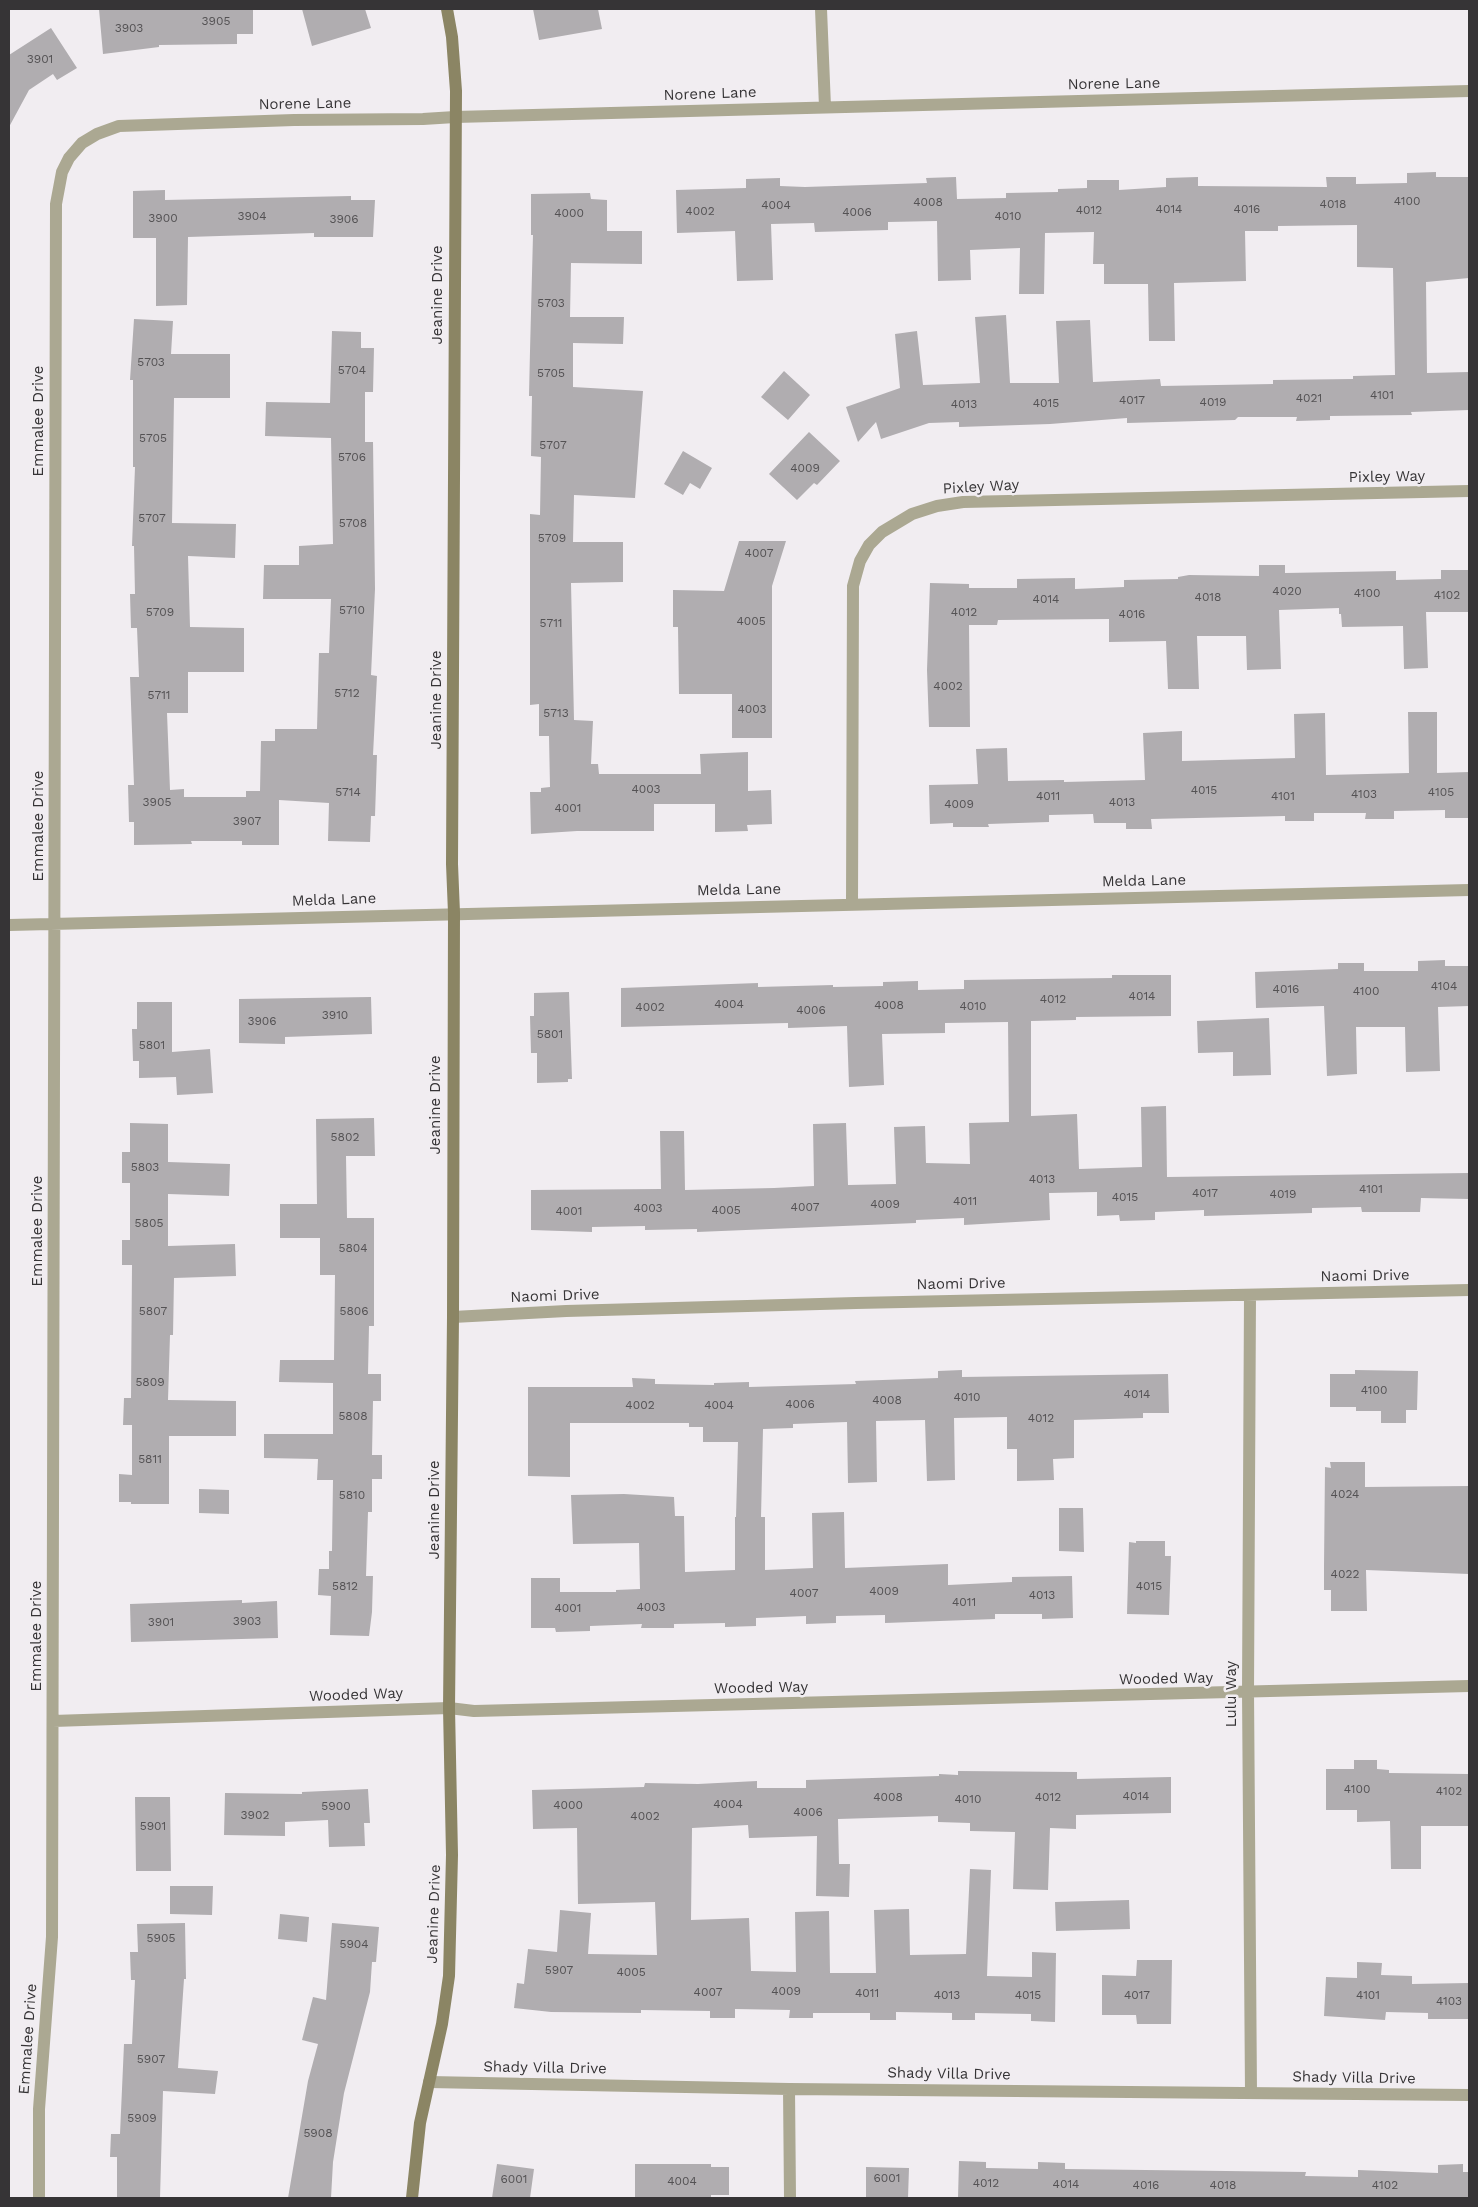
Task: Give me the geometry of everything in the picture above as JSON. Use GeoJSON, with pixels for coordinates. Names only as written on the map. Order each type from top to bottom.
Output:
{"type":"FeatureCollection","features":[{"type":"Feature","properties":{"kind":"street","name":"Jeanine Drive"},"geometry":{"type":"LineString","coordinates":[[412,2198],[420,2123],[442,2024],[448,1976],[452,1855],[449,1708],[453,1317],[454,913],[452,834],[456,91],[452,37],[446,9]]}},
{"type":"Feature","properties":{"kind":"street"},"geometry":{"type":"LineString","coordinates":[[821,9],[825,107]]}},
{"type":"Feature","properties":{"kind":"street","name":"Norene Lane"},"geometry":{"type":"LineString","coordinates":[[56,263],[56,204],[62,172],[69,158],[82,143],[97,134],[119,126],[1469,91]]}},
{"type":"Feature","properties":{"kind":"street","name":"Emmalee Drive"},"geometry":{"type":"LineString","coordinates":[[39,2198],[39,2109],[52,1937],[56,263]]}},
{"type":"Feature","properties":{"kind":"street","name":"Pixley Way"},"geometry":{"type":"LineString","coordinates":[[852,904],[853,586],[860,561],[869,545],[882,532],[912,514],[937,506],[963,502],[1469,491]]}},
{"type":"Feature","properties":{"kind":"street","name":"Melda Lane"},"geometry":{"type":"LineString","coordinates":[[9,925],[1469,890]]}},
{"type":"Feature","properties":{"kind":"street","name":"Naomi Drive"},"geometry":{"type":"LineString","coordinates":[[453,1317],[836,1303],[1469,1290]]}},
{"type":"Feature","properties":{"kind":"street","name":"Lulu Way"},"geometry":{"type":"LineString","coordinates":[[1250,1295],[1248,1691],[1251,2093]]}},
{"type":"Feature","properties":{"kind":"street","name":"Wooded Way"},"geometry":{"type":"LineString","coordinates":[[53,1721],[449,1708],[484,1710],[1208,1694],[1248,1691],[1469,1686]]}},
{"type":"Feature","properties":{"kind":"street","name":"Shady Villa Drive"},"geometry":{"type":"LineString","coordinates":[[429,2082],[789,2089],[1469,2095]]}},
{"type":"Feature","properties":{"kind":"street"},"geometry":{"type":"LineString","coordinates":[[789,2089],[790,2198]]}},
{"type":"Feature","properties":{"kind":"building"},"geometry":{"type":"Polygon","coordinates":[[[99,9],[253,9],[253,34],[237,34],[237,44],[159,45],[159,47],[103,54],[99,9]]]}},
{"type":"Feature","properties":{"kind":"building"},"geometry":{"type":"Polygon","coordinates":[[[302,9],[365,9],[371,28],[312,46],[302,9]]]}},
{"type":"Feature","properties":{"kind":"building"},"geometry":{"type":"Polygon","coordinates":[[[533,9],[598,9],[602,29],[539,40],[533,9]]]}},
{"type":"Feature","properties":{"kind":"building"},"geometry":{"type":"Polygon","coordinates":[[[51,28],[77,68],[57,80],[53,74],[29,90],[9,127],[9,55],[51,28]]]}},
{"type":"Feature","properties":{"kind":"building"},"geometry":{"type":"Polygon","coordinates":[[[1436,172],[1436,177],[1469,177],[1469,278],[1426,282],[1427,373],[1469,372],[1469,410],[1411,412],[1412,415],[1330,416],[1330,420],[1296,421],[1297,417],[1238,417],[1235,420],[1127,423],[1127,418],[1050,424],[959,427],[959,422],[929,423],[881,439],[876,422],[858,442],[846,407],[900,388],[895,334],[917,331],[923,385],[980,383],[975,317],[1006,315],[1010,383],[1059,383],[1056,321],[1090,320],[1093,382],[1160,379],[1161,386],[1273,384],[1273,380],[1353,379],[1353,376],[1395,375],[1393,268],[1357,267],[1357,225],[1278,226],[1278,231],[1245,231],[1246,281],[1174,283],[1175,341],[1149,341],[1148,284],[1104,284],[1104,264],[1093,264],[1094,232],[1045,233],[1044,294],[1019,294],[1020,248],[970,250],[971,280],[938,281],[937,221],[888,222],[888,230],[815,232],[814,223],[771,224],[773,280],[737,281],[735,231],[677,233],[676,190],[746,188],[746,179],[780,178],[780,186],[805,187],[927,183],[926,178],[956,177],[957,199],[1006,198],[1006,193],[1058,192],[1058,189],[1087,188],[1087,180],[1119,180],[1119,190],[1166,187],[1166,178],[1198,177],[1198,186],[1327,187],[1326,177],[1356,177],[1356,184],[1407,183],[1407,173],[1436,172]]]}},
{"type":"Feature","properties":{"kind":"building"},"geometry":{"type":"Polygon","coordinates":[[[165,190],[165,200],[351,196],[351,200],[375,200],[373,237],[314,237],[314,233],[188,237],[187,305],[156,306],[156,238],[133,238],[133,191],[165,190]]]}},
{"type":"Feature","properties":{"kind":"building"},"geometry":{"type":"Polygon","coordinates":[[[590,193],[591,199],[607,200],[607,231],[642,231],[642,264],[571,263],[570,317],[624,317],[623,344],[573,343],[573,387],[643,391],[635,498],[574,495],[573,542],[623,542],[623,582],[571,583],[574,720],[593,721],[591,764],[598,764],[599,774],[701,774],[700,754],[748,752],[748,791],[771,790],[772,824],[747,825],[748,831],[715,832],[715,804],[654,804],[654,831],[577,831],[531,834],[530,792],[541,792],[541,788],[550,787],[549,736],[539,736],[539,704],[530,705],[530,514],[540,515],[541,457],[531,456],[532,396],[529,396],[533,235],[531,235],[531,194],[590,193]]]}},
{"type":"Feature","properties":{"kind":"building"},"geometry":{"type":"Polygon","coordinates":[[[134,319],[173,321],[171,354],[230,354],[230,398],[174,398],[172,523],[236,524],[235,558],[188,556],[190,627],[244,628],[244,672],[188,672],[188,713],[167,713],[170,790],[184,789],[184,797],[246,797],[246,791],[260,791],[261,741],[275,741],[275,729],[317,729],[319,653],[329,653],[331,599],[263,599],[264,565],[299,565],[299,546],[333,544],[331,438],[265,436],[266,402],[330,403],[332,331],[361,332],[361,348],[374,348],[373,392],[365,392],[365,442],[373,442],[375,589],[371,675],[377,676],[373,755],[377,755],[375,816],[371,816],[370,842],[328,841],[329,803],[279,800],[279,845],[242,845],[242,841],[191,841],[192,844],[134,845],[134,822],[129,822],[128,785],[134,785],[130,677],[139,677],[137,628],[131,628],[130,594],[135,594],[134,546],[132,546],[135,467],[133,467],[133,380],[130,380],[134,319]]]}},
{"type":"Feature","properties":{"kind":"building"},"geometry":{"type":"Polygon","coordinates":[[[784,371],[810,395],[788,420],[761,397],[784,371]]]}},
{"type":"Feature","properties":{"kind":"building"},"geometry":{"type":"Polygon","coordinates":[[[809,432],[840,461],[817,485],[814,483],[797,500],[769,474],[809,432]]]}},
{"type":"Feature","properties":{"kind":"building"},"geometry":{"type":"Polygon","coordinates":[[[683,451],[712,468],[700,489],[690,483],[683,495],[664,484],[683,451]]]}},
{"type":"Feature","properties":{"kind":"building"},"geometry":{"type":"Polygon","coordinates":[[[739,541],[786,541],[772,586],[772,738],[732,738],[732,694],[679,694],[678,627],[673,627],[673,590],[724,591],[739,541]]]}},
{"type":"Feature","properties":{"kind":"building"},"geometry":{"type":"Polygon","coordinates":[[[1259,565],[1285,565],[1285,573],[1396,571],[1396,580],[1441,579],[1441,570],[1469,570],[1469,612],[1426,612],[1428,668],[1404,669],[1403,626],[1342,627],[1339,608],[1279,610],[1281,669],[1247,670],[1246,636],[1197,636],[1199,689],[1168,689],[1166,641],[1109,642],[1109,619],[998,620],[997,625],[969,625],[970,727],[929,727],[927,670],[930,583],[969,584],[969,588],[1017,588],[1017,579],[1075,578],[1075,589],[1124,587],[1124,580],[1178,579],[1178,577],[1189,575],[1259,576],[1259,565]]]}},
{"type":"Feature","properties":{"kind":"building"},"geometry":{"type":"Polygon","coordinates":[[[1408,712],[1437,712],[1437,773],[1469,772],[1469,818],[1445,818],[1445,810],[1394,811],[1394,819],[1365,819],[1366,813],[1314,813],[1314,821],[1285,821],[1285,816],[1151,819],[1152,829],[1126,829],[1126,823],[1094,823],[1093,814],[1049,815],[1049,822],[988,824],[989,827],[953,827],[953,823],[930,824],[929,785],[978,784],[976,749],[1007,748],[1008,781],[1145,780],[1143,733],[1182,731],[1182,761],[1295,758],[1294,714],[1325,713],[1326,775],[1409,773],[1408,712]]]}},
{"type":"Feature","properties":{"kind":"building"},"geometry":{"type":"Polygon","coordinates":[[[1445,960],[1445,966],[1469,966],[1469,1006],[1438,1007],[1440,1071],[1406,1072],[1405,1027],[1356,1027],[1357,1074],[1327,1076],[1324,1006],[1256,1008],[1255,972],[1338,969],[1338,963],[1364,963],[1364,971],[1418,971],[1418,961],[1445,960]]]}},
{"type":"Feature","properties":{"kind":"building"},"geometry":{"type":"Polygon","coordinates":[[[1112,975],[1171,975],[1171,1016],[1076,1017],[1076,1020],[1031,1021],[1031,1116],[1077,1114],[1079,1169],[1142,1167],[1141,1107],[1166,1106],[1167,1177],[1469,1173],[1469,1199],[1421,1198],[1420,1212],[1362,1212],[1361,1207],[1312,1208],[1312,1213],[1204,1216],[1204,1210],[1155,1212],[1155,1220],[1120,1221],[1119,1215],[1097,1216],[1097,1192],[1049,1193],[1050,1220],[964,1225],[964,1218],[916,1220],[916,1223],[697,1232],[697,1229],[645,1230],[645,1226],[592,1227],[592,1232],[531,1230],[531,1190],[661,1189],[660,1131],[684,1131],[685,1190],[774,1188],[814,1186],[813,1124],[846,1123],[848,1185],[896,1184],[894,1127],[925,1126],[926,1163],[970,1164],[969,1123],[1009,1122],[1008,1022],[945,1023],[945,1033],[882,1034],[884,1085],[849,1087],[847,1026],[788,1028],[788,1023],[621,1027],[621,988],[758,983],[758,987],[883,986],[883,982],[918,981],[918,990],[964,989],[964,980],[1112,978],[1112,975]]]}},
{"type":"Feature","properties":{"kind":"building"},"geometry":{"type":"Polygon","coordinates":[[[569,992],[572,1079],[568,1079],[568,1082],[537,1083],[537,1053],[531,1053],[530,1016],[534,1016],[534,993],[569,992]]]}},
{"type":"Feature","properties":{"kind":"building"},"geometry":{"type":"Polygon","coordinates":[[[371,997],[372,1034],[285,1037],[285,1044],[239,1043],[239,999],[371,997]]]}},
{"type":"Feature","properties":{"kind":"building"},"geometry":{"type":"Polygon","coordinates":[[[137,1002],[172,1002],[172,1052],[210,1049],[213,1093],[177,1095],[176,1077],[139,1078],[139,1061],[133,1061],[132,1029],[137,1029],[137,1002]]]}},
{"type":"Feature","properties":{"kind":"building"},"geometry":{"type":"Polygon","coordinates":[[[1269,1018],[1271,1075],[1233,1076],[1233,1052],[1198,1053],[1197,1021],[1269,1018]]]}},
{"type":"Feature","properties":{"kind":"building"},"geometry":{"type":"Polygon","coordinates":[[[374,1118],[375,1156],[346,1156],[347,1218],[374,1218],[374,1326],[369,1326],[368,1374],[381,1374],[381,1401],[373,1401],[372,1455],[382,1455],[382,1479],[372,1479],[372,1512],[368,1512],[366,1576],[373,1576],[372,1612],[369,1636],[330,1635],[331,1596],[318,1595],[319,1569],[329,1569],[329,1551],[332,1551],[333,1480],[317,1480],[318,1459],[264,1458],[264,1434],[333,1434],[333,1383],[279,1382],[280,1360],[334,1360],[335,1275],[320,1275],[320,1238],[280,1238],[280,1204],[317,1204],[316,1119],[374,1118]]]}},
{"type":"Feature","properties":{"kind":"building"},"geometry":{"type":"Polygon","coordinates":[[[130,1123],[168,1124],[168,1162],[230,1164],[229,1196],[168,1194],[168,1246],[235,1244],[236,1276],[174,1278],[173,1335],[170,1335],[168,1400],[236,1401],[236,1436],[169,1436],[169,1504],[131,1504],[131,1502],[119,1502],[119,1474],[132,1475],[132,1425],[123,1425],[124,1398],[131,1398],[132,1265],[122,1265],[122,1240],[130,1240],[130,1183],[122,1183],[122,1152],[130,1152],[130,1123]]]}},
{"type":"Feature","properties":{"kind":"building"},"geometry":{"type":"Polygon","coordinates":[[[962,1370],[962,1377],[1168,1374],[1169,1413],[1143,1413],[1143,1418],[1074,1420],[1074,1458],[1053,1459],[1054,1480],[1017,1481],[1017,1449],[1007,1449],[1007,1417],[954,1418],[955,1480],[927,1481],[925,1420],[876,1421],[877,1482],[848,1483],[847,1422],[793,1424],[793,1428],[763,1429],[761,1517],[765,1517],[765,1570],[813,1568],[812,1513],[844,1512],[845,1568],[948,1564],[948,1585],[1012,1582],[1012,1577],[1072,1576],[1073,1618],[1042,1619],[1042,1614],[995,1614],[995,1619],[885,1623],[885,1615],[836,1616],[836,1623],[806,1624],[806,1616],[756,1618],[756,1626],[725,1627],[725,1623],[674,1624],[674,1628],[641,1628],[642,1624],[590,1626],[590,1631],[556,1632],[555,1628],[531,1628],[531,1578],[560,1578],[560,1592],[616,1592],[616,1590],[640,1589],[639,1543],[573,1544],[571,1495],[624,1494],[674,1497],[675,1516],[684,1516],[685,1572],[735,1570],[738,1442],[703,1442],[703,1427],[689,1427],[689,1423],[570,1423],[570,1477],[528,1476],[528,1387],[633,1387],[632,1378],[655,1379],[655,1384],[714,1385],[714,1383],[749,1382],[749,1387],[856,1384],[855,1381],[938,1378],[938,1371],[962,1370]]]}},
{"type":"Feature","properties":{"kind":"building"},"geometry":{"type":"Polygon","coordinates":[[[1355,1370],[1418,1371],[1417,1410],[1406,1410],[1406,1423],[1381,1423],[1381,1411],[1356,1411],[1356,1407],[1330,1407],[1330,1374],[1355,1374],[1355,1370]]]}},
{"type":"Feature","properties":{"kind":"building"},"geometry":{"type":"Polygon","coordinates":[[[1330,1462],[1365,1462],[1365,1487],[1469,1486],[1469,1574],[1366,1570],[1367,1611],[1331,1611],[1331,1590],[1324,1590],[1325,1467],[1331,1468],[1330,1462]]]}},
{"type":"Feature","properties":{"kind":"building"},"geometry":{"type":"Polygon","coordinates":[[[199,1489],[229,1490],[229,1514],[199,1513],[199,1489]]]}},
{"type":"Feature","properties":{"kind":"building"},"geometry":{"type":"Polygon","coordinates":[[[1059,1508],[1083,1508],[1084,1552],[1059,1551],[1059,1508]]]}},
{"type":"Feature","properties":{"kind":"building"},"geometry":{"type":"Polygon","coordinates":[[[1136,1541],[1165,1541],[1165,1556],[1171,1556],[1169,1615],[1127,1614],[1129,1542],[1136,1543],[1136,1541]]]}},
{"type":"Feature","properties":{"kind":"building"},"geometry":{"type":"Polygon","coordinates":[[[242,1600],[242,1603],[277,1601],[278,1638],[131,1642],[130,1604],[242,1600]]]}},
{"type":"Feature","properties":{"kind":"building"},"geometry":{"type":"Polygon","coordinates":[[[1354,1760],[1377,1760],[1377,1769],[1389,1770],[1389,1773],[1469,1774],[1469,1826],[1421,1826],[1421,1869],[1391,1869],[1390,1821],[1357,1822],[1357,1810],[1326,1810],[1326,1769],[1354,1769],[1354,1760]]]}},
{"type":"Feature","properties":{"kind":"building"},"geometry":{"type":"Polygon","coordinates":[[[958,1771],[1077,1772],[1077,1779],[1171,1777],[1171,1813],[1076,1815],[1076,1829],[1050,1828],[1048,1890],[1013,1889],[1015,1832],[970,1831],[970,1823],[938,1822],[938,1816],[838,1819],[839,1864],[850,1864],[849,1897],[816,1896],[817,1836],[749,1838],[748,1825],[692,1828],[691,1920],[749,1918],[751,1971],[796,1972],[795,1912],[829,1911],[830,1973],[876,1973],[874,1910],[909,1909],[910,1955],[966,1954],[970,1869],[991,1870],[987,1976],[1032,1977],[1032,1952],[1056,1953],[1055,2022],[1031,2021],[1031,2014],[975,2013],[975,2020],[952,2020],[952,2013],[896,2012],[896,2020],[870,2020],[870,2013],[813,2013],[813,2018],[789,2018],[790,2010],[735,2009],[735,2018],[710,2018],[710,2011],[641,2010],[641,2013],[551,2012],[514,2008],[517,1983],[524,1984],[528,1949],[557,1952],[560,1910],[591,1913],[588,1954],[657,1955],[655,1902],[578,1904],[577,1828],[533,1829],[532,1790],[644,1787],[645,1783],[698,1784],[757,1781],[757,1788],[806,1788],[806,1780],[939,1776],[939,1774],[958,1775],[958,1771]]]}},
{"type":"Feature","properties":{"kind":"building"},"geometry":{"type":"Polygon","coordinates":[[[368,1789],[370,1823],[364,1823],[365,1846],[329,1847],[328,1820],[285,1822],[285,1836],[224,1835],[225,1793],[302,1794],[302,1792],[368,1789]]]}},
{"type":"Feature","properties":{"kind":"building"},"geometry":{"type":"Polygon","coordinates":[[[135,1797],[170,1797],[171,1871],[136,1871],[135,1797]]]}},
{"type":"Feature","properties":{"kind":"building"},"geometry":{"type":"Polygon","coordinates":[[[170,1886],[213,1886],[212,1915],[170,1914],[170,1886]]]}},
{"type":"Feature","properties":{"kind":"building"},"geometry":{"type":"Polygon","coordinates":[[[1129,1900],[1130,1929],[1056,1931],[1055,1902],[1129,1900]]]}},
{"type":"Feature","properties":{"kind":"building"},"geometry":{"type":"Polygon","coordinates":[[[280,1914],[309,1917],[307,1942],[278,1939],[280,1914]]]}},
{"type":"Feature","properties":{"kind":"building"},"geometry":{"type":"Polygon","coordinates":[[[185,1923],[186,1979],[184,1979],[178,2068],[218,2071],[215,2094],[163,2091],[160,2198],[117,2198],[117,2157],[110,2157],[111,2134],[120,2134],[124,2044],[132,2044],[135,1980],[131,1980],[130,1952],[138,1952],[137,1924],[185,1923]]]}},
{"type":"Feature","properties":{"kind":"building"},"geometry":{"type":"Polygon","coordinates":[[[332,1923],[379,1927],[376,1962],[372,1962],[370,1992],[344,2093],[333,2162],[331,2198],[288,2198],[308,2081],[318,2044],[302,2040],[313,1997],[326,2000],[332,1923]]]}},
{"type":"Feature","properties":{"kind":"building"},"geometry":{"type":"Polygon","coordinates":[[[1137,1960],[1172,1960],[1171,2024],[1137,2024],[1136,2015],[1102,2015],[1102,1975],[1136,1976],[1137,1960]]]}},
{"type":"Feature","properties":{"kind":"building"},"geometry":{"type":"Polygon","coordinates":[[[1357,1962],[1382,1963],[1381,1975],[1412,1976],[1412,1984],[1469,1983],[1469,2019],[1428,2019],[1428,2013],[1386,2012],[1385,2020],[1324,2016],[1326,1977],[1357,1978],[1357,1962]]]}},
{"type":"Feature","properties":{"kind":"building"},"geometry":{"type":"Polygon","coordinates":[[[959,2161],[986,2162],[986,2168],[1038,2169],[1038,2162],[1065,2163],[1065,2169],[1306,2172],[1305,2176],[1358,2177],[1358,2170],[1438,2173],[1438,2165],[1463,2164],[1463,2172],[1469,2172],[1469,2198],[958,2198],[959,2161]]]}},
{"type":"Feature","properties":{"kind":"building"},"geometry":{"type":"Polygon","coordinates":[[[497,2164],[534,2169],[530,2198],[492,2198],[497,2164]]]}},
{"type":"Feature","properties":{"kind":"building"},"geometry":{"type":"Polygon","coordinates":[[[635,2164],[711,2164],[711,2167],[729,2167],[729,2195],[711,2195],[711,2198],[635,2198],[635,2164]]]}},
{"type":"Feature","properties":{"kind":"building"},"geometry":{"type":"Polygon","coordinates":[[[866,2167],[909,2168],[908,2198],[866,2198],[866,2167]]]}}]}
